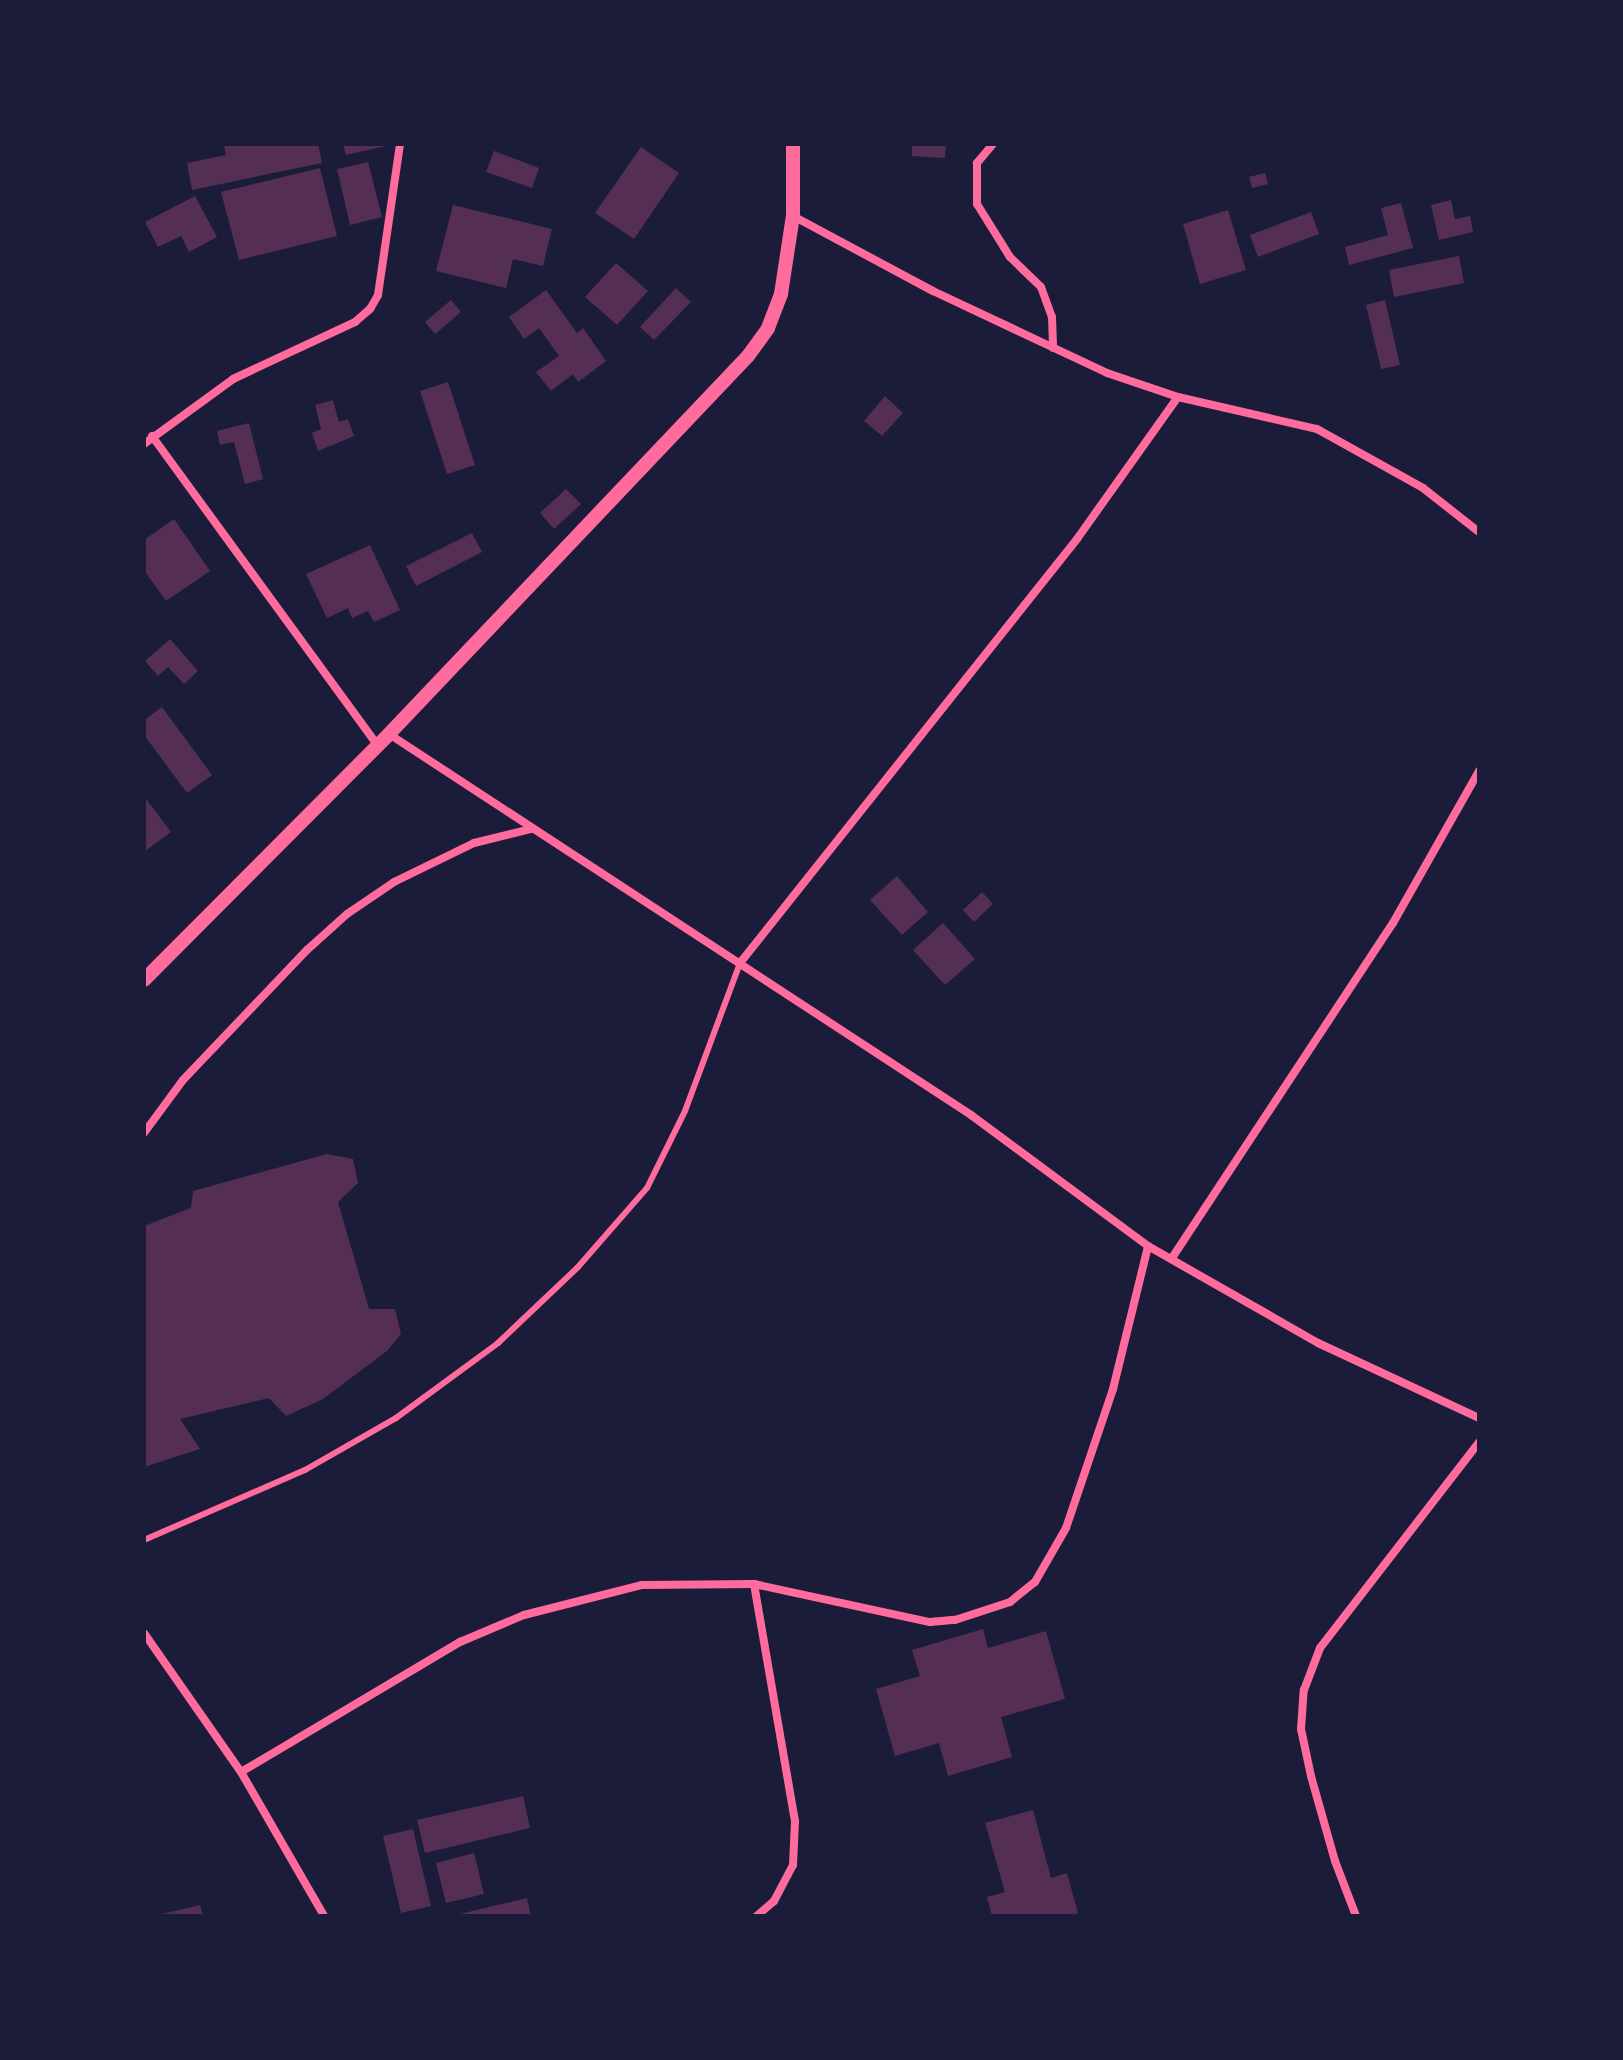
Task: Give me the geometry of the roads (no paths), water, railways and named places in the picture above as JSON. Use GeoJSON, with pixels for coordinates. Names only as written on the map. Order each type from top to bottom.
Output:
{"type":"FeatureCollection","features":[{"type":"Feature","properties":{"kind":"street"},"geometry":{"type":"LineString","coordinates":[[144,444],[233,379],[342,328],[370,309],[378,295],[400,144]]}},
{"type":"Feature","properties":{"kind":"street"},"geometry":{"type":"LineString","coordinates":[[144,980],[389,734],[748,356],[768,328],[781,294],[793,216],[793,144]]}},
{"type":"Feature","properties":{"kind":"street"},"geometry":{"type":"LineString","coordinates":[[993,144],[977,163],[977,204],[1010,257],[1041,287],[1052,317],[1053,348]]}},
{"type":"Feature","properties":{"kind":"street"},"geometry":{"type":"LineString","coordinates":[[793,216],[933,291],[1107,373],[1178,397],[1317,429],[1423,488],[1478,530]]}},
{"type":"Feature","properties":{"kind":"street"},"geometry":{"type":"LineString","coordinates":[[740,963],[1077,539],[1178,397]]}},
{"type":"Feature","properties":{"kind":"street"},"geometry":{"type":"LineString","coordinates":[[152,436],[377,745]]}},
{"type":"Feature","properties":{"kind":"street"},"geometry":{"type":"LineString","coordinates":[[389,734],[971,1115],[1148,1246],[1318,1343],[1479,1418]]}},
{"type":"Feature","properties":{"kind":"street"},"geometry":{"type":"LineString","coordinates":[[1172,1258],[1393,923],[1479,771]]}},
{"type":"Feature","properties":{"kind":"street"},"geometry":{"type":"LineString","coordinates":[[144,1133],[183,1080],[307,950],[347,914],[394,882],[474,843],[531,829]]}},
{"type":"Feature","properties":{"kind":"street"},"geometry":{"type":"LineString","coordinates":[[241,1772],[460,1642],[524,1615],[642,1585],[754,1584],[930,1622],[987,1611],[1025,1592],[1055,1550],[1091,1460],[1148,1246]]}},
{"type":"Feature","properties":{"kind":"street"},"geometry":{"type":"LineString","coordinates":[[1356,1916],[1335,1861],[1311,1776],[1301,1729],[1304,1690],[1320,1648],[1479,1442]]}},
{"type":"Feature","properties":{"kind":"street"},"geometry":{"type":"LineString","coordinates":[[754,1584],[795,1821],[793,1865],[774,1901],[757,1916]]}},
{"type":"Feature","properties":{"kind":"street"},"geometry":{"type":"LineString","coordinates":[[144,1633],[241,1772],[324,1916]]}},
{"type":"Feature","properties":{"kind":"lane"},"geometry":{"type":"LineString","coordinates":[[144,1540],[305,1470],[396,1418],[498,1343],[578,1267],[647,1188],[685,1111],[740,963]]}}]}
